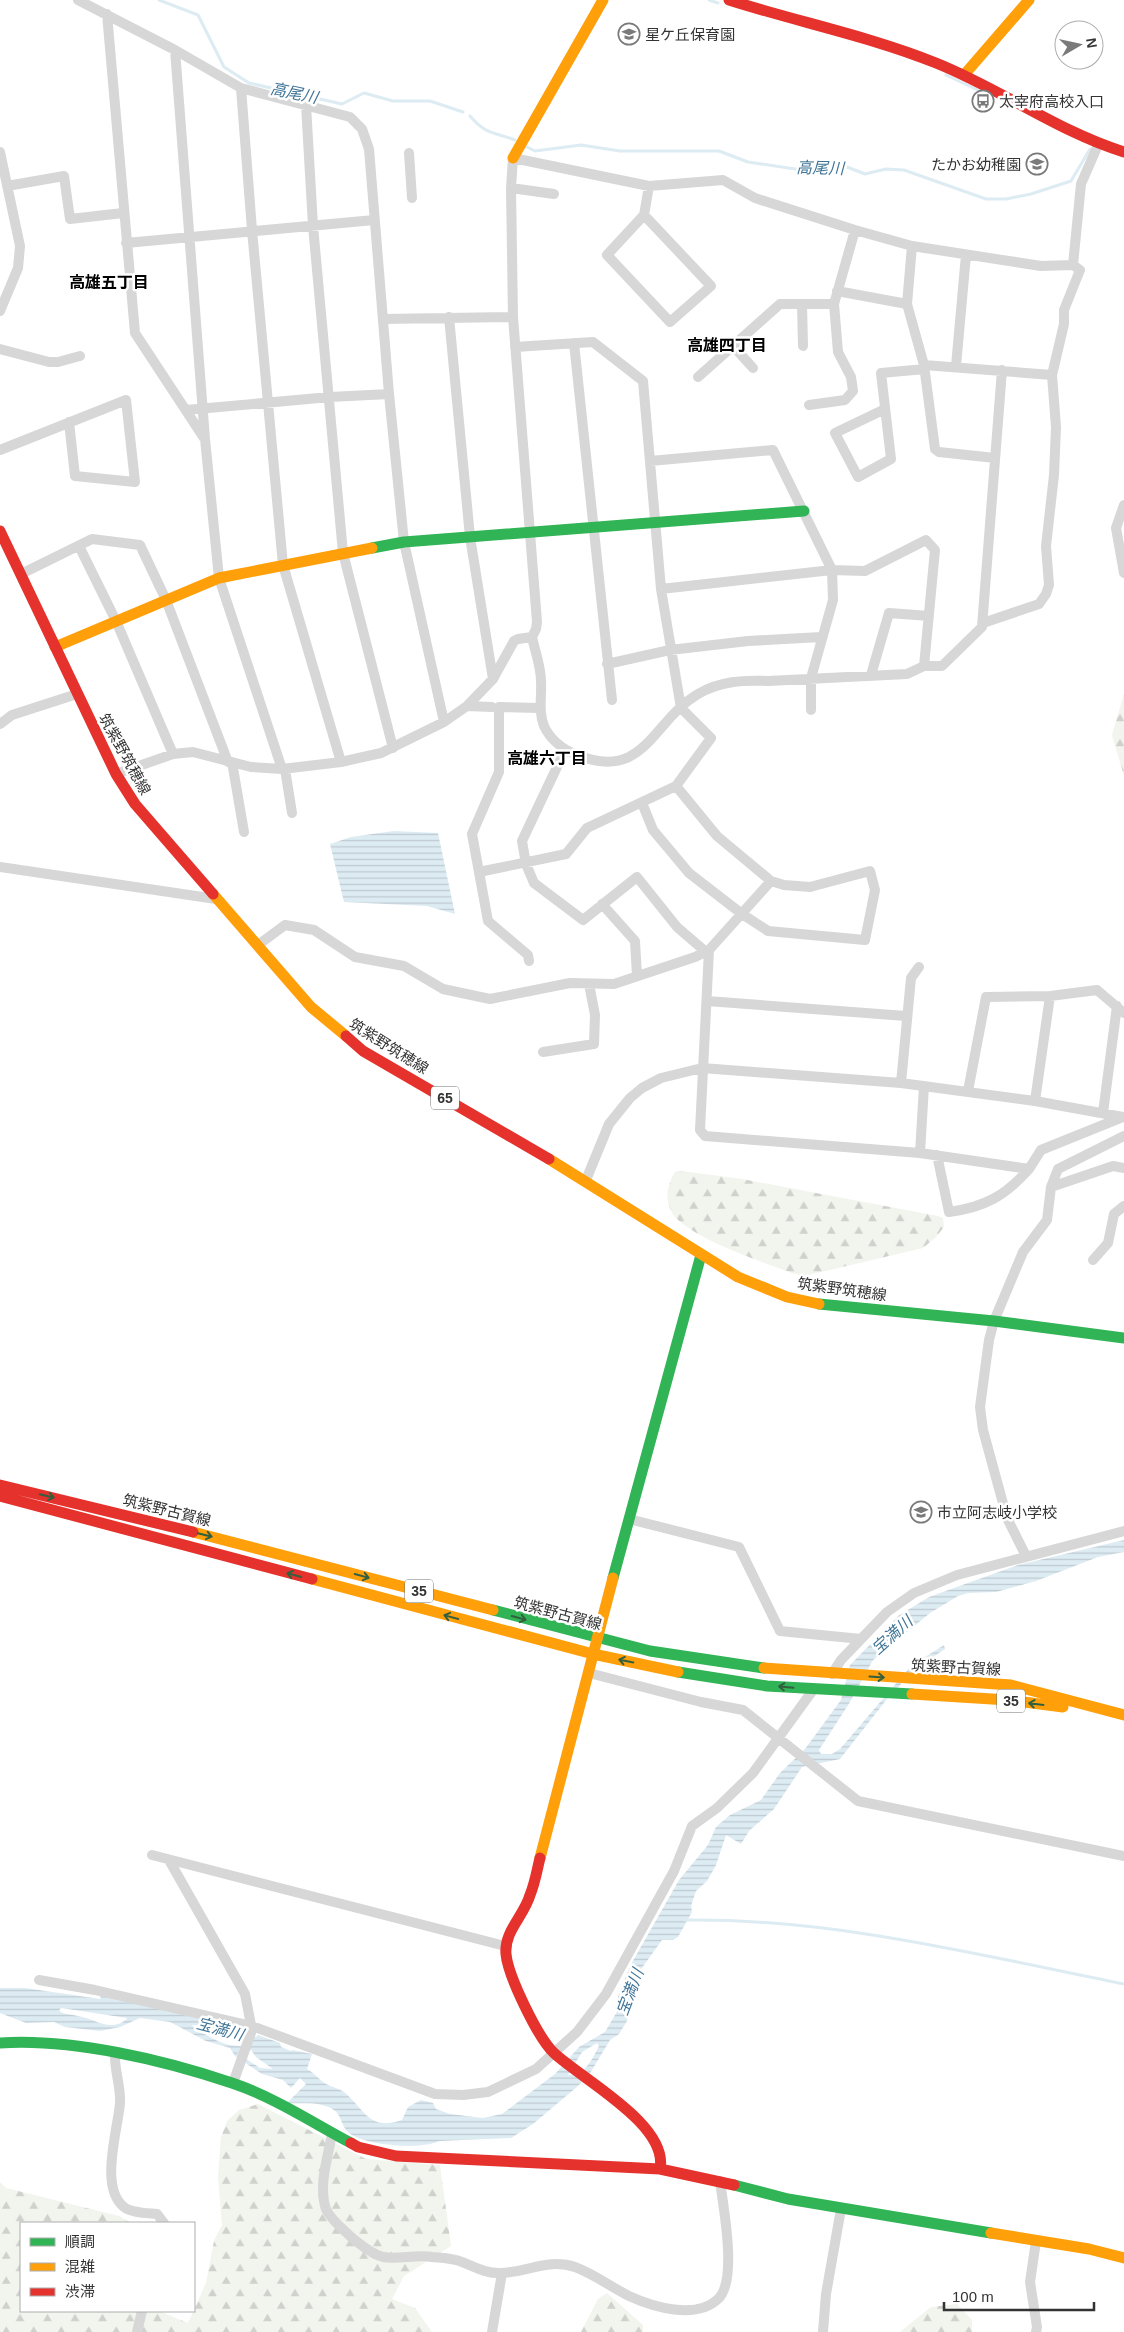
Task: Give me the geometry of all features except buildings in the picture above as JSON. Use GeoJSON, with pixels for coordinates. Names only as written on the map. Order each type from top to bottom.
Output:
{"type":"FeatureCollection","features":[{"type":"Feature","properties":{"kind":"main road"},"geometry":{"type":"LineString","coordinates":[[513,158],[604,0]]}},
{"type":"Feature","properties":{"kind":"main road"},"geometry":{"type":"LineString","coordinates":[[729,0],[860,37],[964,75],[1078,137],[1124,152]]}},
{"type":"Feature","properties":{"kind":"main road"},"geometry":{"type":"LineString","coordinates":[[964,75],[1029,0]]}},
{"type":"Feature","properties":{"kind":"main road"},"geometry":{"type":"LineString","coordinates":[[55,647],[219,578],[343,553],[404,542],[804,511]]}},
{"type":"Feature","properties":{"kind":"main road","name":"筑紫野筑穂線"},"geometry":{"type":"LineString","coordinates":[[0,531],[116,774],[135,804],[216,900],[258,945],[311,1007],[363,1051],[586,1180],[738,1277],[787,1297],[815,1304],[994,1321],[1124,1338]]}},
{"type":"Feature","properties":{"kind":"main road"},"geometry":{"type":"LineString","coordinates":[[660,2169],[662,2160],[656,2141],[621,2105],[614,2102],[556,2054],[514,1983],[506,1960],[505,1946],[513,1926],[530,1897],[589,1673],[596,1639],[701,1255]]}},
{"type":"Feature","properties":{"kind":"main road","name":"筑紫野古賀線"},"geometry":{"type":"LineString","coordinates":[[0,1485],[234,1542],[596,1639],[650,1651],[777,1670],[1011,1685],[1121,1714]]}},
{"type":"Feature","properties":{"kind":"main road","name":"筑紫野古賀線"},"geometry":{"type":"LineString","coordinates":[[0,1496],[593,1654],[704,1676],[766,1686],[1008,1700],[1121,1714]]}},
{"type":"Feature","properties":{"kind":"main road"},"geometry":{"type":"LineString","coordinates":[[0,2043],[27,2041],[76,2045],[234,2081],[358,2148],[396,2156],[660,2169],[720,2181],[788,2199],[1096,2250],[1124,2258]]}},
{"type":"Feature","properties":{"kind":"street"},"geometry":{"type":"LineString","coordinates":[[78,0],[175,50],[241,88],[350,117],[362,129],[369,149],[389,394],[404,542],[444,722]]}},
{"type":"Feature","properties":{"kind":"street"},"geometry":{"type":"LineString","coordinates":[[107,14],[135,333],[205,439]]}},
{"type":"Feature","properties":{"kind":"street"},"geometry":{"type":"LineString","coordinates":[[175,50],[205,439],[219,578],[284,769],[292,813]]}},
{"type":"Feature","properties":{"kind":"street"},"geometry":{"type":"LineString","coordinates":[[241,88],[283,565],[341,762]]}},
{"type":"Feature","properties":{"kind":"street"},"geometry":{"type":"LineString","coordinates":[[306,106],[313,226],[343,553],[393,748]]}},
{"type":"Feature","properties":{"kind":"street"},"geometry":{"type":"LineString","coordinates":[[1073,265],[1081,184],[1098,145]]}},
{"type":"Feature","properties":{"kind":"street"},"geometry":{"type":"LineString","coordinates":[[0,152],[20,246],[18,268],[0,312]]}},
{"type":"Feature","properties":{"kind":"street"},"geometry":{"type":"LineString","coordinates":[[409,153],[412,198]]}},
{"type":"Feature","properties":{"kind":"street"},"geometry":{"type":"LineString","coordinates":[[983,623],[1039,604],[1046,594],[1049,585],[1046,546],[1054,475],[1056,427],[1052,375],[1064,324],[1064,310],[1080,270],[1073,265],[1041,266],[912,246],[854,230],[755,198],[723,180],[650,186],[513,158],[511,188],[513,317],[537,622],[532,637],[542,679],[540,708],[548,733],[565,750],[594,760],[620,760],[638,753],[681,708],[698,694],[724,683],[751,679],[768,681],[907,674],[924,666],[942,666],[982,627],[983,623],[1002,370]]}},
{"type":"Feature","properties":{"kind":"street"},"geometry":{"type":"LineString","coordinates":[[7,186],[64,176],[70,218],[123,213]]}},
{"type":"Feature","properties":{"kind":"street"},"geometry":{"type":"LineString","coordinates":[[644,214],[711,286],[670,322],[607,255],[644,214],[650,186]]}},
{"type":"Feature","properties":{"kind":"street"},"geometry":{"type":"LineString","coordinates":[[511,188],[554,194]]}},
{"type":"Feature","properties":{"kind":"street"},"geometry":{"type":"LineString","coordinates":[[126,243],[374,220]]}},
{"type":"Feature","properties":{"kind":"street"},"geometry":{"type":"LineString","coordinates":[[809,405],[845,400],[853,391],[851,377],[838,352],[834,304],[854,230]]}},
{"type":"Feature","properties":{"kind":"street"},"geometry":{"type":"LineString","coordinates":[[912,246],[907,304],[924,367],[935,449],[939,452],[995,458]]}},
{"type":"Feature","properties":{"kind":"street"},"geometry":{"type":"LineString","coordinates":[[956,366],[966,255]]}},
{"type":"Feature","properties":{"kind":"street"},"geometry":{"type":"LineString","coordinates":[[837,291],[907,304]]}},
{"type":"Feature","properties":{"kind":"street"},"geometry":{"type":"LineString","coordinates":[[698,377],[734,347],[780,304],[834,304]]}},
{"type":"Feature","properties":{"kind":"street"},"geometry":{"type":"LineString","coordinates":[[802,304],[803,346]]}},
{"type":"Feature","properties":{"kind":"street"},"geometry":{"type":"LineString","coordinates":[[449,317],[470,537],[493,679]]}},
{"type":"Feature","properties":{"kind":"street"},"geometry":{"type":"LineString","coordinates":[[383,318],[513,317]]}},
{"type":"Feature","properties":{"kind":"street"},"geometry":{"type":"LineString","coordinates":[[479,872],[526,864],[566,854],[587,828],[676,786],[711,738],[681,708],[661,588],[643,381],[593,342],[516,347]]}},
{"type":"Feature","properties":{"kind":"street"},"geometry":{"type":"LineString","coordinates":[[574,343],[612,700]]}},
{"type":"Feature","properties":{"kind":"street"},"geometry":{"type":"LineString","coordinates":[[734,347],[753,368]]}},
{"type":"Feature","properties":{"kind":"street"},"geometry":{"type":"LineString","coordinates":[[0,349],[49,362],[58,362],[80,356]]}},
{"type":"Feature","properties":{"kind":"street"},"geometry":{"type":"LineString","coordinates":[[885,409],[835,433],[858,477],[891,459],[881,373],[924,367],[956,366],[1052,375]]}},
{"type":"Feature","properties":{"kind":"street"},"geometry":{"type":"LineString","coordinates":[[186,410],[330,396],[389,394]]}},
{"type":"Feature","properties":{"kind":"street"},"geometry":{"type":"LineString","coordinates":[[0,450],[69,422],[126,400],[135,482],[75,476],[69,422]]}},
{"type":"Feature","properties":{"kind":"street"},"geometry":{"type":"LineString","coordinates":[[650,461],[773,450],[832,570],[833,600],[821,637],[811,678],[811,710]]}},
{"type":"Feature","properties":{"kind":"street"},"geometry":{"type":"LineString","coordinates":[[1124,505],[1116,528],[1124,573]]}},
{"type":"Feature","properties":{"kind":"street"},"geometry":{"type":"LineString","coordinates":[[20,574],[92,539],[140,545],[166,600],[230,762],[244,832]]}},
{"type":"Feature","properties":{"kind":"street"},"geometry":{"type":"LineString","coordinates":[[661,588],[832,570],[865,570],[926,540],[935,550],[924,666]]}},
{"type":"Feature","properties":{"kind":"street"},"geometry":{"type":"LineString","coordinates":[[79,546],[116,621],[173,754]]}},
{"type":"Feature","properties":{"kind":"street"},"geometry":{"type":"LineString","coordinates":[[871,675],[889,613],[929,616]]}},
{"type":"Feature","properties":{"kind":"street"},"geometry":{"type":"LineString","coordinates":[[116,774],[173,754],[199,752],[251,767],[284,769],[368,757],[393,748],[444,722],[467,706],[493,679],[514,641],[532,637]]}},
{"type":"Feature","properties":{"kind":"street"},"geometry":{"type":"LineString","coordinates":[[607,664],[670,650],[748,641],[821,637]]}},
{"type":"Feature","properties":{"kind":"street"},"geometry":{"type":"LineString","coordinates":[[0,724],[12,715],[77,694]]}},
{"type":"Feature","properties":{"kind":"street"},"geometry":{"type":"LineString","coordinates":[[467,706],[492,706]]}},
{"type":"Feature","properties":{"kind":"street"},"geometry":{"type":"LineString","coordinates":[[529,961],[528,955],[488,921],[472,834],[499,772],[499,707],[540,708]]}},
{"type":"Feature","properties":{"kind":"street"},"geometry":{"type":"LineString","coordinates":[[565,750],[522,841],[526,864],[534,883],[583,920],[637,877],[677,927],[707,951]]}},
{"type":"Feature","properties":{"kind":"street"},"geometry":{"type":"LineString","coordinates":[[642,803],[652,830],[689,873],[742,914],[768,931],[865,940],[875,890],[870,871],[810,887],[771,881],[717,836],[676,786]]}},
{"type":"Feature","properties":{"kind":"street"},"geometry":{"type":"LineString","coordinates":[[0,867],[216,900]]}},
{"type":"Feature","properties":{"kind":"street"},"geometry":{"type":"LineString","coordinates":[[258,945],[284,925],[314,930],[355,957],[404,966],[443,990],[490,999],[570,983],[614,984],[666,968],[707,951],[771,881]]}},
{"type":"Feature","properties":{"kind":"street"},"geometry":{"type":"LineString","coordinates":[[602,904],[635,941],[638,976]]}},
{"type":"Feature","properties":{"kind":"street"},"geometry":{"type":"LineString","coordinates":[[707,951],[707,1001],[700,1130],[705,1136],[920,1153],[1029,1168]]}},
{"type":"Feature","properties":{"kind":"street"},"geometry":{"type":"LineString","coordinates":[[901,1083],[906,1016],[912,978],[919,967]]}},
{"type":"Feature","properties":{"kind":"street"},"geometry":{"type":"LineString","coordinates":[[543,1052],[594,1044],[595,1015],[589,984]]}},
{"type":"Feature","properties":{"kind":"street"},"geometry":{"type":"LineString","coordinates":[[968,1091],[986,997],[1050,996],[1097,990],[1120,1009],[1103,1113]]}},
{"type":"Feature","properties":{"kind":"street"},"geometry":{"type":"LineString","coordinates":[[1035,1101],[1050,996]]}},
{"type":"Feature","properties":{"kind":"street"},"geometry":{"type":"LineString","coordinates":[[707,1001],[906,1016]]}},
{"type":"Feature","properties":{"kind":"street"},"geometry":{"type":"LineString","coordinates":[[586,1180],[609,1124],[630,1098],[642,1088],[661,1078],[702,1068],[901,1083],[1035,1101],[1123,1118]]}},
{"type":"Feature","properties":{"kind":"street"},"geometry":{"type":"LineString","coordinates":[[920,1153],[924,1086]]}},
{"type":"Feature","properties":{"kind":"street"},"geometry":{"type":"LineString","coordinates":[[937,1156],[949,1212],[972,1208],[994,1199],[1013,1187],[1041,1150],[1123,1118]]}},
{"type":"Feature","properties":{"kind":"street"},"geometry":{"type":"LineString","coordinates":[[1026,1556],[1007,1518],[984,1430],[980,1406],[989,1340],[994,1321],[1023,1252],[1047,1220],[1051,1187],[1058,1169],[1124,1136]]}},
{"type":"Feature","properties":{"kind":"street"},"geometry":{"type":"LineString","coordinates":[[1051,1187],[1113,1166],[1124,1168]]}},
{"type":"Feature","properties":{"kind":"street"},"geometry":{"type":"LineString","coordinates":[[1093,1260],[1108,1243],[1114,1214],[1124,1206]]}},
{"type":"Feature","properties":{"kind":"street"},"geometry":{"type":"LineString","coordinates":[[629,1519],[739,1547],[780,1630],[861,1639]]}},
{"type":"Feature","properties":{"kind":"street"},"geometry":{"type":"LineString","coordinates":[[836,1675],[840,1660],[887,1612],[914,1593],[957,1576],[1124,1531]]}},
{"type":"Feature","properties":{"kind":"street"},"geometry":{"type":"LineString","coordinates":[[589,1673],[701,1702],[744,1710],[834,1784],[858,1801],[1124,1856]]}},
{"type":"Feature","properties":{"kind":"street"},"geometry":{"type":"LineString","coordinates":[[39,1980],[95,1990],[252,2028],[435,2094],[463,2095],[488,2092],[536,2069],[556,2054],[577,2032],[606,1994],[674,1871],[692,1826],[717,1808],[753,1773],[780,1740],[813,1690]]}},
{"type":"Feature","properties":{"kind":"street"},"geometry":{"type":"LineString","coordinates":[[152,1856],[505,1946]]}},
{"type":"Feature","properties":{"kind":"street"},"geometry":{"type":"LineString","coordinates":[[169,1860],[245,1994],[252,2028],[234,2081]]}},
{"type":"Feature","properties":{"kind":"street"},"geometry":{"type":"LineString","coordinates":[[115,2053],[114,2065],[120,2101],[113,2144],[112,2178],[116,2200],[125,2208],[158,2214],[163,2222]]}},
{"type":"Feature","properties":{"kind":"street"},"geometry":{"type":"LineString","coordinates":[[332,2134],[323,2189],[326,2210],[341,2228],[362,2246],[381,2256],[392,2258],[429,2256],[460,2261],[475,2268],[502,2273],[547,2263],[564,2264],[580,2269],[630,2296],[658,2306],[688,2311],[707,2307],[720,2298],[725,2284],[729,2259],[720,2181]]}},
{"type":"Feature","properties":{"kind":"street"},"geometry":{"type":"LineString","coordinates":[[823,2332],[826,2294],[841,2209]]}},
{"type":"Feature","properties":{"kind":"street"},"geometry":{"type":"LineString","coordinates":[[1036,2241],[1030,2282],[1036,2332]]}},
{"type":"Feature","properties":{"kind":"street"},"geometry":{"type":"LineString","coordinates":[[492,2332],[502,2273]]}},
{"type":"Feature","properties":{"kind":"street"},"geometry":{"type":"LineString","coordinates":[[137,2332],[142,2312]]}},
{"type":"Feature","properties":{"kind":"green space"},"geometry":{"type":"Polygon","coordinates":[[[1124,694],[1124,776],[1112,735],[1124,694]]]}},
{"type":"Feature","properties":{"kind":"green space"},"geometry":{"type":"Polygon","coordinates":[[[681,1171],[742,1179],[938,1216],[943,1218],[944,1227],[923,1248],[804,1276],[725,1247],[690,1229],[677,1219],[668,1204],[668,1194],[669,1185],[675,1172],[681,1171]]]}},
{"type":"Feature","properties":{"kind":"green space"},"geometry":{"type":"Polygon","coordinates":[[[258,2104],[366,2159],[440,2165],[451,2246],[404,2276],[392,2299],[415,2308],[432,2332],[0,2332],[0,2182],[6,2188],[119,2216],[129,2222],[20,2222],[20,2312],[161,2312],[188,2323],[193,2312],[195,2312],[195,2307],[206,2283],[214,2241],[222,2225],[218,2177],[221,2137],[227,2121],[239,2110],[258,2104]]]}},
{"type":"Feature","properties":{"kind":"green space"},"geometry":{"type":"Polygon","coordinates":[[[607,2293],[643,2325],[643,2332],[581,2332],[598,2299],[607,2293]]]}},
{"type":"Feature","properties":{"kind":"green space"},"geometry":{"type":"Polygon","coordinates":[[[957,2304],[972,2320],[972,2332],[900,2332],[931,2307],[957,2304]]]}},
{"type":"Feature","properties":{"kind":"water"},"geometry":{"type":"Polygon","coordinates":[[[394,831],[438,833],[455,914],[427,906],[344,902],[330,844],[351,837],[394,831]]]}},
{"type":"Feature","properties":{"kind":"water","name":"宝満川"},"geometry":{"type":"Polygon","coordinates":[[[1124,1540],[1124,1552],[1098,1557],[1036,1581],[996,1592],[968,1593],[958,1596],[930,1613],[873,1660],[850,1702],[819,1750],[821,1754],[832,1754],[840,1749],[911,1666],[944,1645],[945,1649],[915,1669],[887,1699],[840,1759],[802,1767],[774,1809],[749,1831],[741,1844],[726,1835],[716,1865],[707,1881],[696,1891],[691,1906],[692,1912],[678,1937],[673,1940],[662,1940],[639,1972],[633,1985],[627,2021],[619,2034],[610,2040],[589,2075],[578,2086],[533,2124],[511,2138],[439,2141],[431,2144],[407,2146],[365,2140],[347,2131],[337,2113],[329,2107],[287,2103],[306,2084],[300,2078],[291,2088],[283,2080],[262,2074],[235,2056],[230,2048],[206,2041],[170,2022],[140,2018],[120,2027],[100,2031],[65,2027],[54,2022],[26,2023],[0,2013],[0,1988],[25,1988],[100,1999],[101,1995],[237,2028],[256,2037],[258,2035],[280,2043],[281,2047],[291,2051],[312,2054],[307,2069],[321,2081],[344,2092],[363,2112],[375,2121],[391,2123],[402,2120],[408,2107],[421,2100],[433,2103],[436,2109],[450,2114],[483,2118],[502,2114],[555,2074],[579,2047],[605,2032],[618,2010],[618,1997],[630,1966],[679,1880],[708,1845],[716,1827],[730,1815],[761,1800],[780,1773],[805,1749],[841,1700],[850,1665],[898,1616],[929,1597],[1018,1565],[1124,1540]],[[61,2008],[59,2011],[109,2025],[121,2023],[127,2019],[61,2008]],[[192,2025],[194,2028],[228,2045],[252,2045],[247,2038],[236,2040],[215,2028],[192,2025]],[[597,2043],[582,2052],[568,2075],[584,2069],[599,2046],[597,2043]],[[251,2050],[237,2053],[260,2068],[273,2069],[256,2057],[251,2050]]]}},
{"type":"Feature","properties":{"kind":"waterway","name":"高尾川"},"geometry":{"type":"LineString","coordinates":[[159,0],[198,15],[224,67],[249,83],[342,104],[364,93],[393,101],[430,101],[463,112]]}},
{"type":"Feature","properties":{"kind":"waterway"},"geometry":{"type":"LineString","coordinates":[[709,0],[718,3]]}},
{"type":"Feature","properties":{"kind":"waterway"},"geometry":{"type":"LineString","coordinates":[[946,75],[984,93]]}},
{"type":"Feature","properties":{"kind":"waterway","name":"高尾川"},"geometry":{"type":"LineString","coordinates":[[470,116],[486,130],[515,140]]}},
{"type":"Feature","properties":{"kind":"waterway","name":"高尾川"},"geometry":{"type":"LineString","coordinates":[[527,147],[535,151],[581,145],[620,151],[719,151],[748,162],[795,169],[847,167],[865,174],[886,169],[904,170],[986,199],[1006,199],[1031,194],[1071,181],[1090,149]]}},
{"type":"Feature","properties":{"kind":"waterway"},"geometry":{"type":"LineString","coordinates":[[685,1920],[741,1921],[796,1925],[906,1940],[1124,1984]]}},
{"type":"Feature","properties":{"kind":"traffic: fast"},"geometry":{"type":"LineString","coordinates":[[372,548],[404,542],[804,511]]}},
{"type":"Feature","properties":{"kind":"traffic: fast"},"geometry":{"type":"LineString","coordinates":[[613,1578],[701,1255]]}},
{"type":"Feature","properties":{"kind":"traffic: fast"},"geometry":{"type":"LineString","coordinates":[[819,1304],[994,1321],[1124,1338]]}},
{"type":"Feature","properties":{"kind":"traffic: fast"},"geometry":{"type":"LineString","coordinates":[[493,1610],[650,1651],[764,1668]]}},
{"type":"Feature","properties":{"kind":"traffic: fast"},"geometry":{"type":"LineString","coordinates":[[678,1672],[767,1686],[912,1694]]}},
{"type":"Feature","properties":{"kind":"traffic: fast"},"geometry":{"type":"LineString","coordinates":[[0,2043],[28,2042],[87,2047],[177,2066],[263,2095],[351,2143]]}},
{"type":"Feature","properties":{"kind":"traffic: fast"},"geometry":{"type":"LineString","coordinates":[[734,2185],[788,2199],[991,2233]]}},
{"type":"Feature","properties":{"kind":"traffic: slow"},"geometry":{"type":"LineString","coordinates":[[513,158],[603,0]]}},
{"type":"Feature","properties":{"kind":"traffic: slow"},"geometry":{"type":"LineString","coordinates":[[964,75],[1029,0]]}},
{"type":"Feature","properties":{"kind":"traffic: slow"},"geometry":{"type":"LineString","coordinates":[[55,647],[219,578],[372,548]]}},
{"type":"Feature","properties":{"kind":"traffic: slow"},"geometry":{"type":"LineString","coordinates":[[213,894],[311,1007],[346,1036]]}},
{"type":"Feature","properties":{"kind":"traffic: slow"},"geometry":{"type":"LineString","coordinates":[[549,1159],[738,1277],[787,1297],[819,1304]]}},
{"type":"Feature","properties":{"kind":"traffic: slow"},"geometry":{"type":"LineString","coordinates":[[193,1532],[493,1610]]}},
{"type":"Feature","properties":{"kind":"traffic: slow"},"geometry":{"type":"LineString","coordinates":[[540,1858],[613,1578]]}},
{"type":"Feature","properties":{"kind":"traffic: slow"},"geometry":{"type":"LineString","coordinates":[[312,1579],[593,1654],[678,1672]]}},
{"type":"Feature","properties":{"kind":"traffic: slow"},"geometry":{"type":"LineString","coordinates":[[764,1668],[1011,1685],[1124,1715]]}},
{"type":"Feature","properties":{"kind":"traffic: slow"},"geometry":{"type":"LineString","coordinates":[[912,1694],[1008,1700],[1063,1707]]}},
{"type":"Feature","properties":{"kind":"traffic: slow"},"geometry":{"type":"LineString","coordinates":[[991,2233],[1089,2249],[1124,2258]]}},
{"type":"Feature","properties":{"kind":"traffic: jam"},"geometry":{"type":"LineString","coordinates":[[729,0],[911,53],[960,73],[1076,133],[1124,152]]}},
{"type":"Feature","properties":{"kind":"traffic: jam"},"geometry":{"type":"LineString","coordinates":[[0,531],[116,774],[135,804],[213,894]]}},
{"type":"Feature","properties":{"kind":"traffic: jam"},"geometry":{"type":"LineString","coordinates":[[346,1036],[363,1051],[549,1159]]}},
{"type":"Feature","properties":{"kind":"traffic: jam"},"geometry":{"type":"LineString","coordinates":[[0,1485],[193,1532]]}},
{"type":"Feature","properties":{"kind":"traffic: jam"},"geometry":{"type":"LineString","coordinates":[[0,1496],[312,1579]]}},
{"type":"Feature","properties":{"kind":"traffic: jam"},"geometry":{"type":"LineString","coordinates":[[540,1858],[527,1903],[511,1931],[506,1946],[506,1954],[512,1977],[532,2021],[547,2045],[567,2064],[603,2090],[638,2120],[651,2136],[659,2152],[660,2169]]}},
{"type":"Feature","properties":{"kind":"traffic: jam"},"geometry":{"type":"LineString","coordinates":[[351,2143],[358,2147],[396,2156],[660,2169],[734,2185]]}},
{"type":"Feature","properties":{"kind":"place","name":"星ケ丘保育園"},"geometry":{"type":"Point","coordinates":[629,34]}},
{"type":"Feature","properties":{"kind":"place","name":"太宰府高校入口"},"geometry":{"type":"Point","coordinates":[983,101]}},
{"type":"Feature","properties":{"kind":"place","name":"たかお幼稚園"},"geometry":{"type":"Point","coordinates":[1037,164]}},
{"type":"Feature","properties":{"kind":"place","name":"市立阿志岐小学校"},"geometry":{"type":"Point","coordinates":[921,1512]}},
{"type":"Feature","properties":{"kind":"district","name":"高雄五丁目"},"geometry":{"type":"Point","coordinates":[109,282]}},
{"type":"Feature","properties":{"kind":"district","name":"高雄四丁目"},"geometry":{"type":"Point","coordinates":[727,345]}},
{"type":"Feature","properties":{"kind":"district","name":"高雄六丁目"},"geometry":{"type":"Point","coordinates":[547,758]}}]}
